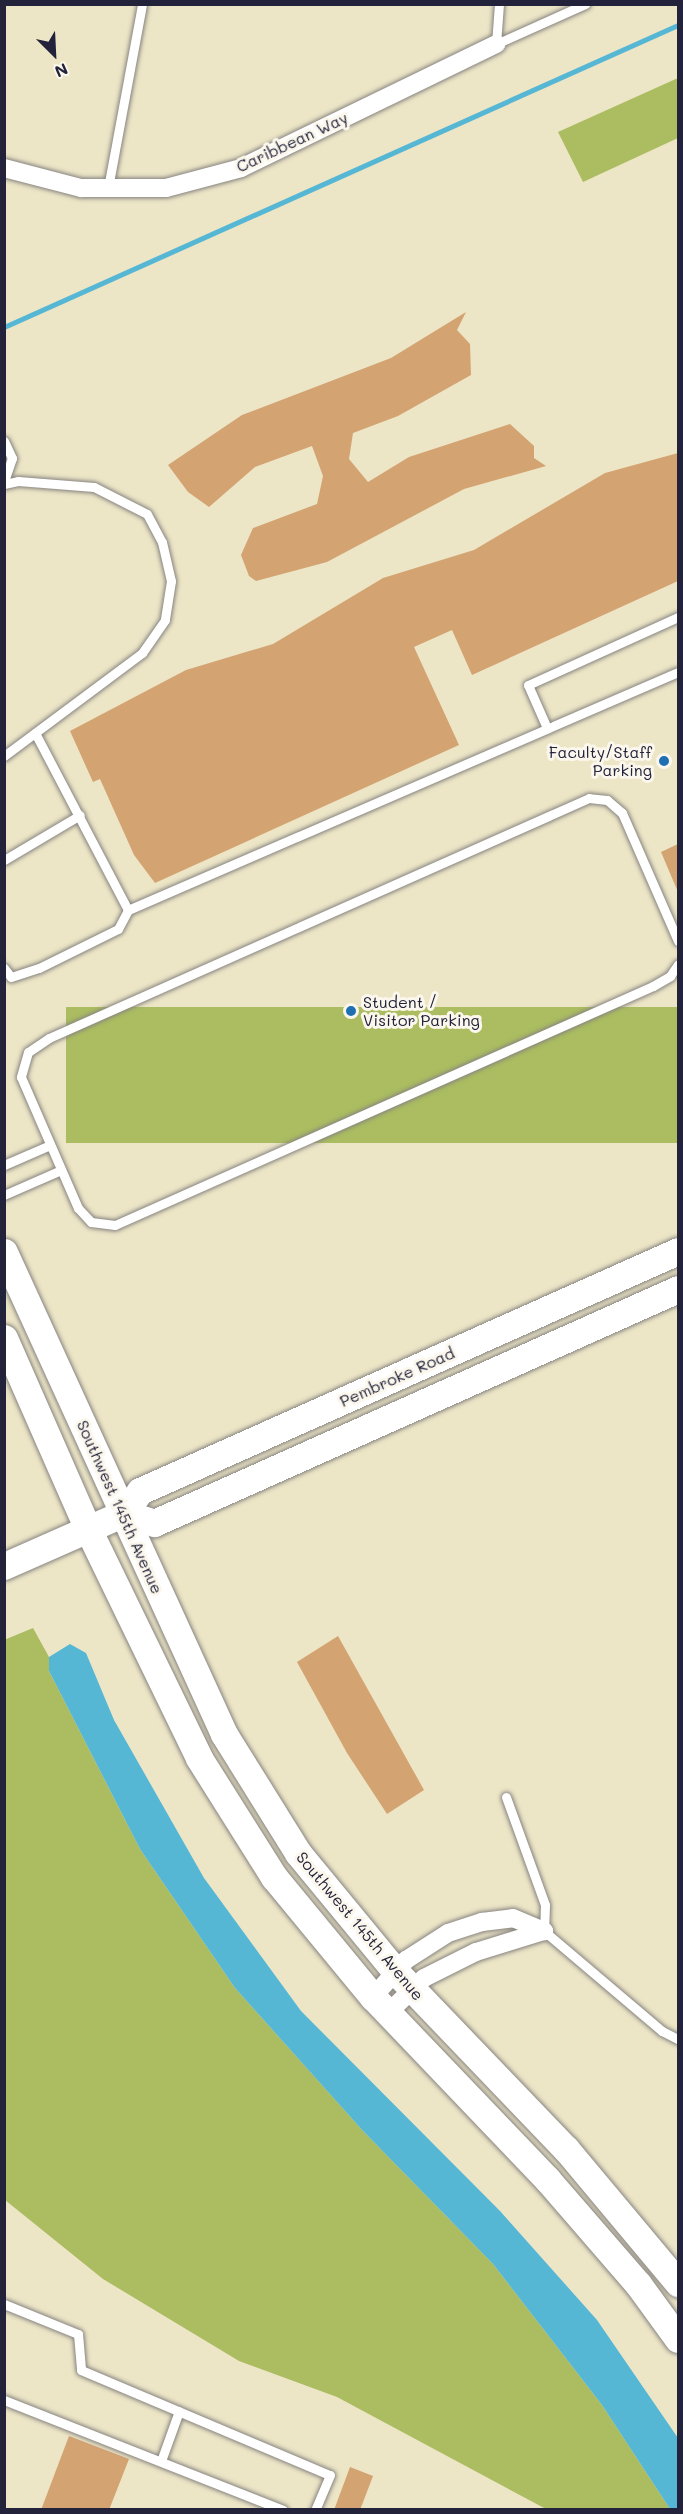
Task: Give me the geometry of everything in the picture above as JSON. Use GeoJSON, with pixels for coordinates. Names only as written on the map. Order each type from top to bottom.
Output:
{"type":"FeatureCollection","features":[{"type":"Feature","properties":{"kind":"street","name":"Caribbean Way"},"geometry":{"type":"LineString","coordinates":[[4,168],[81,188],[166,188],[240,168],[496,44]]}},
{"type":"Feature","properties":{"kind":"street","name":"Pembroke Road"},"geometry":{"type":"LineString","coordinates":[[4,1566],[124,1513],[140,1491],[678,1251]]}},
{"type":"Feature","properties":{"kind":"street","name":"Southwest 145th Avenue"},"geometry":{"type":"LineString","coordinates":[[4,1252],[224,1734],[298,1853],[404,1981],[566,2150],[678,2283]]}},
{"type":"Feature","properties":{"kind":"street","name":"Pembroke Road"},"geometry":{"type":"LineString","coordinates":[[124,1513],[154,1522],[678,1289]]}},
{"type":"Feature","properties":{"kind":"street","name":"Southwest 145th Avenue"},"geometry":{"type":"LineString","coordinates":[[4,1338],[88,1529],[199,1758],[274,1877],[380,2005],[547,2179],[638,2284],[678,2338]]}},
{"type":"Feature","properties":{"kind":"street"},"geometry":{"type":"LineString","coordinates":[[380,2005],[404,1981],[420,1949],[482,1922],[513,1918],[544,1930]]}},
{"type":"Feature","properties":{"kind":"street"},"geometry":{"type":"LineString","coordinates":[[404,1981],[476,1952],[544,1930]]}},
{"type":"Feature","properties":{"kind":"lane"},"geometry":{"type":"LineString","coordinates":[[108,188],[142,4]]}},
{"type":"Feature","properties":{"kind":"lane"},"geometry":{"type":"LineString","coordinates":[[499,4],[496,44],[585,4]]}},
{"type":"Feature","properties":{"kind":"lane"},"geometry":{"type":"LineString","coordinates":[[4,441],[12,458],[4,482],[94,486],[147,514],[162,542],[171,580],[165,620],[142,653],[4,756]]}},
{"type":"Feature","properties":{"kind":"lane"},"geometry":{"type":"LineString","coordinates":[[547,728],[528,685],[678,617]]}},
{"type":"Feature","properties":{"kind":"lane"},"geometry":{"type":"LineString","coordinates":[[4,968],[11,977],[39,968],[118,929],[128,910],[678,672]]}},
{"type":"Feature","properties":{"kind":"lane"},"geometry":{"type":"LineString","coordinates":[[35,733],[128,910]]}},
{"type":"Feature","properties":{"kind":"lane"},"geometry":{"type":"LineString","coordinates":[[678,941],[622,813],[606,800],[582,801],[35,1045],[23,1060],[21,1077],[61,1170],[85,1217],[100,1225],[115,1226],[653,986],[670,976],[678,964]]}},
{"type":"Feature","properties":{"kind":"lane"},"geometry":{"type":"LineString","coordinates":[[4,860],[80,815]]}},
{"type":"Feature","properties":{"kind":"lane"},"geometry":{"type":"LineString","coordinates":[[4,1166],[50,1145]]}},
{"type":"Feature","properties":{"kind":"lane"},"geometry":{"type":"LineString","coordinates":[[4,1195],[61,1170]]}},
{"type":"Feature","properties":{"kind":"lane"},"geometry":{"type":"LineString","coordinates":[[507,1797],[545,1905],[544,1930],[662,2031],[678,2039]]}},
{"type":"Feature","properties":{"kind":"lane"},"geometry":{"type":"LineString","coordinates":[[4,2304],[78,2334],[81,2370],[330,2475],[315,2510]]}},
{"type":"Feature","properties":{"kind":"lane"},"geometry":{"type":"LineString","coordinates":[[4,2400],[283,2510]]}},
{"type":"Feature","properties":{"kind":"lane"},"geometry":{"type":"LineString","coordinates":[[160,2461],[179,2411]]}},
{"type":"Feature","properties":{"kind":"green space"},"geometry":{"type":"Polygon","coordinates":[[[678,78],[678,138],[583,182],[558,132],[678,78]]]}},
{"type":"Feature","properties":{"kind":"green space"},"geometry":{"type":"Polygon","coordinates":[[[66,1007],[678,1007],[678,1143],[66,1143],[66,1007]]]}},
{"type":"Feature","properties":{"kind":"green space"},"geometry":{"type":"Polygon","coordinates":[[[33,1628],[49,1657],[49,1671],[140,1849],[235,1988],[363,2131],[493,2264],[602,2405],[670,2509],[546,2509],[337,2397],[239,2361],[103,2279],[5,2200],[4,1640],[33,1628]]]}},
{"type":"Feature","properties":{"kind":"water"},"geometry":{"type":"Polygon","coordinates":[[[70,1644],[86,1653],[114,1720],[204,1878],[301,2011],[500,2211],[597,2320],[678,2438],[678,2509],[670,2509],[602,2405],[493,2264],[363,2131],[235,1988],[140,1849],[49,1671],[49,1657],[70,1644]]]}},
{"type":"Feature","properties":{"kind":"building"},"geometry":{"type":"Polygon","coordinates":[[[466,312],[457,330],[470,344],[471,375],[398,416],[353,433],[349,459],[368,482],[409,457],[510,424],[534,446],[534,458],[546,466],[464,489],[327,562],[256,581],[249,576],[241,555],[253,528],[317,504],[323,476],[312,446],[255,467],[209,507],[188,492],[168,465],[242,415],[391,358],[466,312]]]}},
{"type":"Feature","properties":{"kind":"building"},"geometry":{"type":"Polygon","coordinates":[[[678,453],[678,581],[472,675],[452,630],[414,647],[459,745],[155,883],[134,855],[100,779],[93,782],[70,731],[186,670],[273,644],[383,578],[474,550],[605,473],[678,453]]]}},
{"type":"Feature","properties":{"kind":"building"},"geometry":{"type":"Polygon","coordinates":[[[678,844],[678,892],[661,852],[678,844]]]}},
{"type":"Feature","properties":{"kind":"building"},"geometry":{"type":"Polygon","coordinates":[[[338,1636],[424,1790],[387,1814],[347,1753],[297,1662],[338,1636]]]}},
{"type":"Feature","properties":{"kind":"building"},"geometry":{"type":"Polygon","coordinates":[[[69,2436],[129,2459],[109,2510],[41,2510],[69,2436]]]}},
{"type":"Feature","properties":{"kind":"building"},"geometry":{"type":"Polygon","coordinates":[[[350,2467],[373,2476],[360,2510],[334,2510],[350,2467]]]}},
{"type":"Feature","properties":{"kind":"waterway"},"geometry":{"type":"LineString","coordinates":[[4,327],[678,25]]}},
{"type":"Feature","properties":{"kind":"place","name":"Faculty/Staff Parking"},"geometry":{"type":"Point","coordinates":[664,761]}},
{"type":"Feature","properties":{"kind":"place","name":"Student / Visitor Parking"},"geometry":{"type":"Point","coordinates":[351,1011]}}]}
